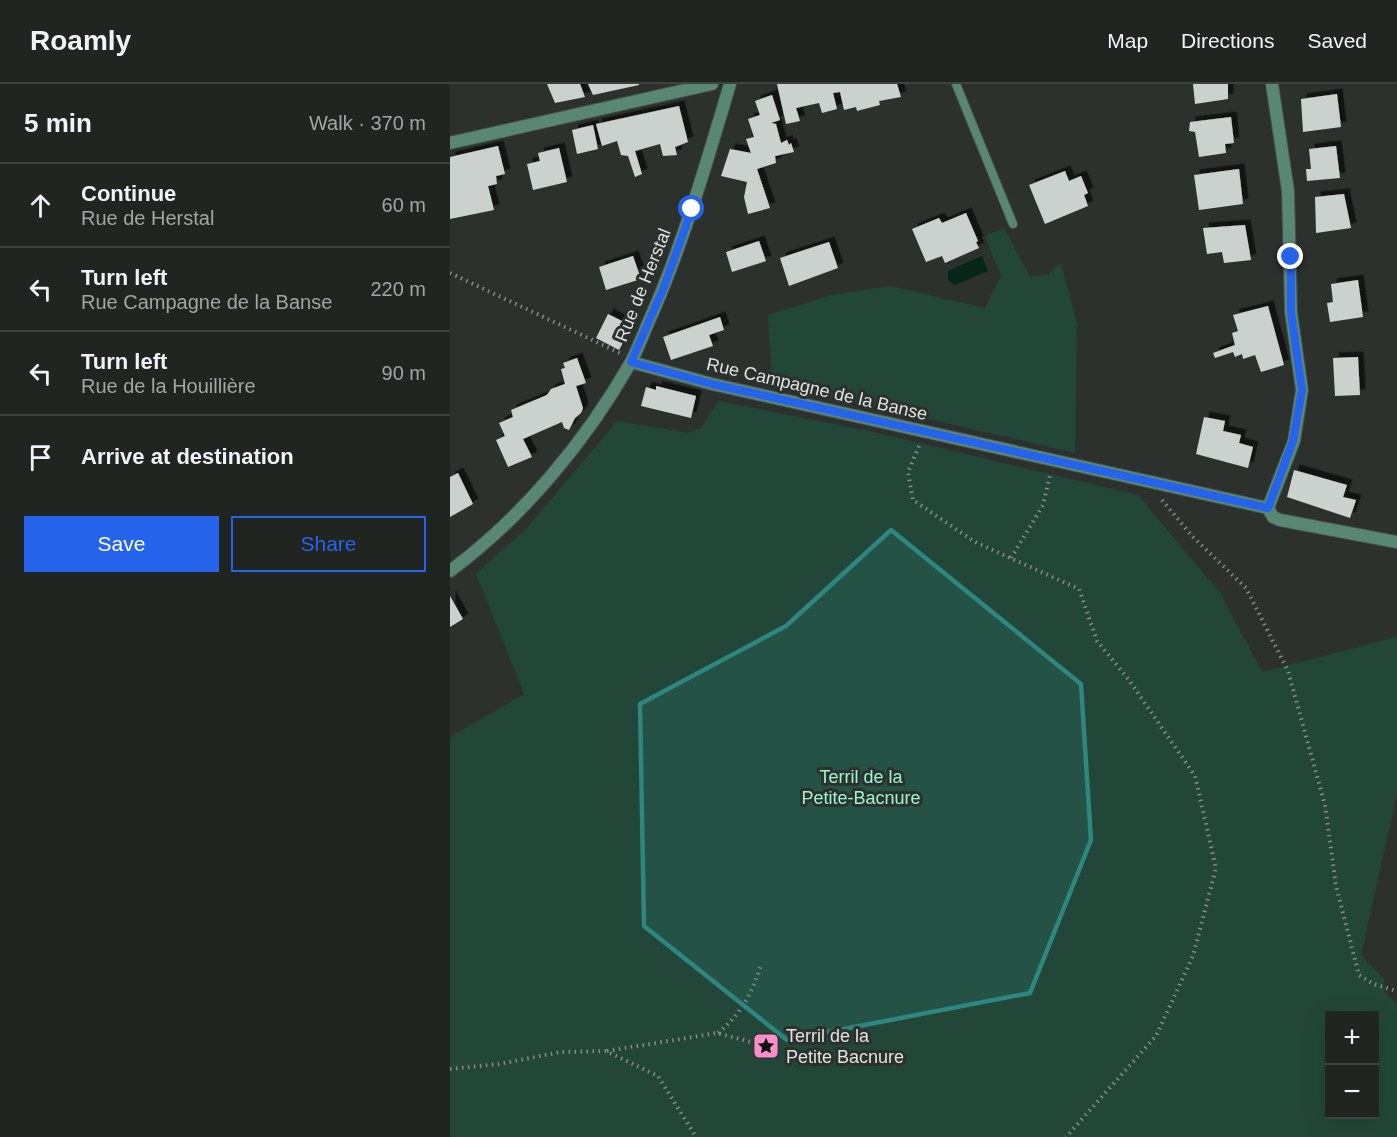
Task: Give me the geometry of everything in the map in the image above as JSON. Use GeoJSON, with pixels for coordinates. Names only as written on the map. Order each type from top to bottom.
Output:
{"type":"FeatureCollection","features":[{"type":"Feature","properties":{"kind":"street"},"geometry":{"type":"LineString","coordinates":[[450,143],[712,84]]}},
{"type":"Feature","properties":{"kind":"street","name":"Rue de Herstal"},"geometry":{"type":"LineString","coordinates":[[631,362],[664,287],[692,209],[730,84]]}},
{"type":"Feature","properties":{"kind":"street"},"geometry":{"type":"LineString","coordinates":[[1268,508],[1293,441],[1302,390],[1291,312],[1288,191],[1272,84]]}},
{"type":"Feature","properties":{"kind":"street"},"geometry":{"type":"LineString","coordinates":[[450,571],[495,534],[532,497],[588,427],[631,362]]}},
{"type":"Feature","properties":{"kind":"street","name":"Rue Campagne de la Banse"},"geometry":{"type":"LineString","coordinates":[[631,362],[700,382],[1268,508],[1273,517],[1280,520],[1397,542]]}},
{"type":"Feature","properties":{"kind":"lane"},"geometry":{"type":"LineString","coordinates":[[956,84],[1013,224]]}},
{"type":"Feature","properties":{"kind":"path"},"geometry":{"type":"LineString","coordinates":[[450,273],[585,335],[631,362]]}},
{"type":"Feature","properties":{"kind":"path"},"geometry":{"type":"LineString","coordinates":[[925,432],[908,472],[913,500],[975,542],[1079,589],[1097,641],[1130,680],[1195,776],[1216,868],[1193,956],[1156,1036],[1066,1137]]}},
{"type":"Feature","properties":{"kind":"path"},"geometry":{"type":"LineString","coordinates":[[1011,558],[1043,505],[1053,460]]}},
{"type":"Feature","properties":{"kind":"path"},"geometry":{"type":"LineString","coordinates":[[1149,482],[1193,537],[1242,583],[1274,639],[1288,671],[1325,806],[1336,886],[1359,975],[1373,984],[1397,991]]}},
{"type":"Feature","properties":{"kind":"path"},"geometry":{"type":"LineString","coordinates":[[717,1033],[733,1021],[749,998],[761,964]]}},
{"type":"Feature","properties":{"kind":"path"},"geometry":{"type":"LineString","coordinates":[[450,1069],[499,1064],[561,1052],[606,1051],[717,1033],[766,1047]]}},
{"type":"Feature","properties":{"kind":"path"},"geometry":{"type":"LineString","coordinates":[[606,1051],[658,1076],[696,1137]]}},
{"type":"Feature","properties":{"kind":"highlighted area"},"geometry":{"type":"Polygon","coordinates":[[[891,530],[1081,684],[1091,840],[1030,993],[787,1040],[644,926],[640,704],[786,626],[891,530]]]}},
{"type":"Feature","properties":{"kind":"green space"},"geometry":{"type":"Polygon","coordinates":[[[1004,228],[1030,277],[1048,274],[1061,263],[1077,324],[1075,453],[772,383],[768,315],[831,295],[890,286],[985,308],[1001,276],[985,236],[1004,228]]]}},
{"type":"Feature","properties":{"kind":"green space","name":"Terril de la Petite-Bacnure"},"geometry":{"type":"Polygon","coordinates":[[[718,401],[865,430],[1138,495],[1221,594],[1262,672],[1397,637],[1397,794],[1361,955],[1384,979],[1385,992],[1397,1003],[1397,1137],[450,1137],[450,737],[524,694],[476,574],[527,528],[617,421],[688,433],[701,428],[718,401]]]}},
{"type":"Feature","properties":{"kind":"shaded area"},"geometry":{"type":"Polygon","coordinates":[[[982,256],[988,271],[955,285],[948,280],[948,271],[982,256]]]}},
{"type":"Feature","properties":{"kind":"building"},"geometry":{"type":"Polygon","coordinates":[[[547,84],[580,84],[585,97],[555,103],[547,84]]]}},
{"type":"Feature","properties":{"kind":"building"},"geometry":{"type":"Polygon","coordinates":[[[588,84],[639,84],[639,85],[593,95],[588,84]]]}},
{"type":"Feature","properties":{"kind":"building"},"geometry":{"type":"Polygon","coordinates":[[[777,84],[897,84],[901,97],[879,101],[880,105],[857,111],[856,107],[844,110],[840,92],[833,93],[837,109],[822,113],[819,103],[796,108],[800,121],[786,124],[777,84]]]}},
{"type":"Feature","properties":{"kind":"building"},"geometry":{"type":"Polygon","coordinates":[[[1193,84],[1228,84],[1228,99],[1195,104],[1193,84]]]}},
{"type":"Feature","properties":{"kind":"building"},"geometry":{"type":"Polygon","coordinates":[[[1337,94],[1341,127],[1303,132],[1301,99],[1337,94]]]}},
{"type":"Feature","properties":{"kind":"building"},"geometry":{"type":"Polygon","coordinates":[[[772,95],[780,120],[771,123],[776,124],[781,143],[787,140],[789,145],[791,143],[794,152],[775,156],[776,163],[757,169],[770,208],[748,214],[744,197],[747,182],[721,176],[730,149],[751,153],[746,139],[754,137],[748,119],[760,115],[755,101],[772,95]]]}},
{"type":"Feature","properties":{"kind":"building"},"geometry":{"type":"Polygon","coordinates":[[[679,106],[688,142],[675,147],[677,155],[663,156],[660,144],[635,151],[642,174],[635,177],[628,156],[621,155],[617,141],[602,146],[596,124],[679,106]]]}},
{"type":"Feature","properties":{"kind":"building"},"geometry":{"type":"Polygon","coordinates":[[[1231,117],[1234,143],[1225,144],[1226,153],[1199,157],[1195,132],[1189,131],[1190,122],[1231,117]]]}},
{"type":"Feature","properties":{"kind":"building"},"geometry":{"type":"Polygon","coordinates":[[[593,125],[598,149],[577,154],[572,130],[593,125]]]}},
{"type":"Feature","properties":{"kind":"building"},"geometry":{"type":"Polygon","coordinates":[[[498,146],[505,174],[496,176],[497,184],[488,186],[494,210],[450,219],[450,157],[498,146]]]}},
{"type":"Feature","properties":{"kind":"building"},"geometry":{"type":"Polygon","coordinates":[[[1336,146],[1340,178],[1307,181],[1306,169],[1311,169],[1309,149],[1336,146]]]}},
{"type":"Feature","properties":{"kind":"building"},"geometry":{"type":"Polygon","coordinates":[[[559,148],[567,182],[533,190],[527,164],[540,161],[538,153],[559,148]]]}},
{"type":"Feature","properties":{"kind":"building"},"geometry":{"type":"Polygon","coordinates":[[[1239,169],[1243,204],[1199,210],[1194,175],[1239,169]]]}},
{"type":"Feature","properties":{"kind":"building"},"geometry":{"type":"Polygon","coordinates":[[[1065,171],[1069,181],[1081,176],[1088,193],[1084,195],[1088,206],[1045,224],[1029,185],[1065,171]]]}},
{"type":"Feature","properties":{"kind":"building"},"geometry":{"type":"Polygon","coordinates":[[[1344,194],[1351,228],[1316,233],[1315,197],[1344,194]]]}},
{"type":"Feature","properties":{"kind":"building"},"geometry":{"type":"Polygon","coordinates":[[[966,213],[979,248],[945,263],[942,256],[926,262],[912,229],[939,218],[942,223],[966,213]]]}},
{"type":"Feature","properties":{"kind":"building"},"geometry":{"type":"Polygon","coordinates":[[[1245,225],[1251,260],[1224,263],[1222,252],[1207,254],[1203,228],[1245,225]]]}},
{"type":"Feature","properties":{"kind":"building"},"geometry":{"type":"Polygon","coordinates":[[[759,241],[766,261],[732,272],[726,252],[759,241]]]}},
{"type":"Feature","properties":{"kind":"building"},"geometry":{"type":"Polygon","coordinates":[[[829,242],[838,268],[789,286],[780,258],[829,242]]]}},
{"type":"Feature","properties":{"kind":"building"},"geometry":{"type":"Polygon","coordinates":[[[633,256],[641,279],[606,290],[599,267],[633,256]]]}},
{"type":"Feature","properties":{"kind":"building"},"geometry":{"type":"Polygon","coordinates":[[[1358,280],[1363,317],[1330,322],[1327,303],[1333,302],[1331,284],[1358,280]]]}},
{"type":"Feature","properties":{"kind":"building"},"geometry":{"type":"Polygon","coordinates":[[[1268,306],[1284,365],[1261,372],[1255,355],[1243,359],[1242,354],[1235,357],[1233,352],[1215,358],[1213,353],[1235,345],[1232,333],[1238,331],[1233,315],[1268,306]]]}},
{"type":"Feature","properties":{"kind":"building"},"geometry":{"type":"Polygon","coordinates":[[[608,314],[632,326],[619,350],[596,338],[608,314]]]}},
{"type":"Feature","properties":{"kind":"building"},"geometry":{"type":"Polygon","coordinates":[[[720,317],[724,330],[709,335],[713,346],[671,360],[663,337],[720,317]]]}},
{"type":"Feature","properties":{"kind":"building"},"geometry":{"type":"Polygon","coordinates":[[[1358,357],[1360,395],[1335,396],[1333,358],[1358,357]]]}},
{"type":"Feature","properties":{"kind":"building"},"geometry":{"type":"Polygon","coordinates":[[[577,358],[586,383],[576,386],[583,408],[581,413],[575,418],[569,430],[564,428],[562,422],[523,439],[532,457],[508,467],[496,440],[505,436],[499,423],[513,417],[511,410],[547,395],[551,389],[565,384],[561,369],[565,368],[563,363],[577,358]]]}},
{"type":"Feature","properties":{"kind":"building"},"geometry":{"type":"Polygon","coordinates":[[[656,386],[696,396],[691,418],[641,406],[646,387],[656,390],[656,386]]]}},
{"type":"Feature","properties":{"kind":"building"},"geometry":{"type":"Polygon","coordinates":[[[1204,417],[1225,421],[1223,431],[1241,435],[1239,443],[1253,447],[1248,468],[1196,454],[1204,417]]]}},
{"type":"Feature","properties":{"kind":"building"},"geometry":{"type":"Polygon","coordinates":[[[1294,470],[1347,485],[1343,497],[1356,500],[1350,518],[1287,497],[1294,470]]]}},
{"type":"Feature","properties":{"kind":"building"},"geometry":{"type":"Polygon","coordinates":[[[458,473],[473,504],[450,517],[450,477],[458,473]]]}},
{"type":"Feature","properties":{"kind":"building"},"geometry":{"type":"Polygon","coordinates":[[[450,596],[463,619],[450,627],[450,596]]]}},
{"type":"Feature","properties":{"kind":"place","name":"Terril de la Petite Bacnure"},"geometry":{"type":"Point","coordinates":[766,1046]}},
{"type":"Feature","properties":{"kind":"route"},"geometry":{"type":"LineString","coordinates":[[692,209],[664,287],[631,362],[666,374],[1268,508],[1293,441],[1302,390],[1291,312],[1291,257]]}}]}
